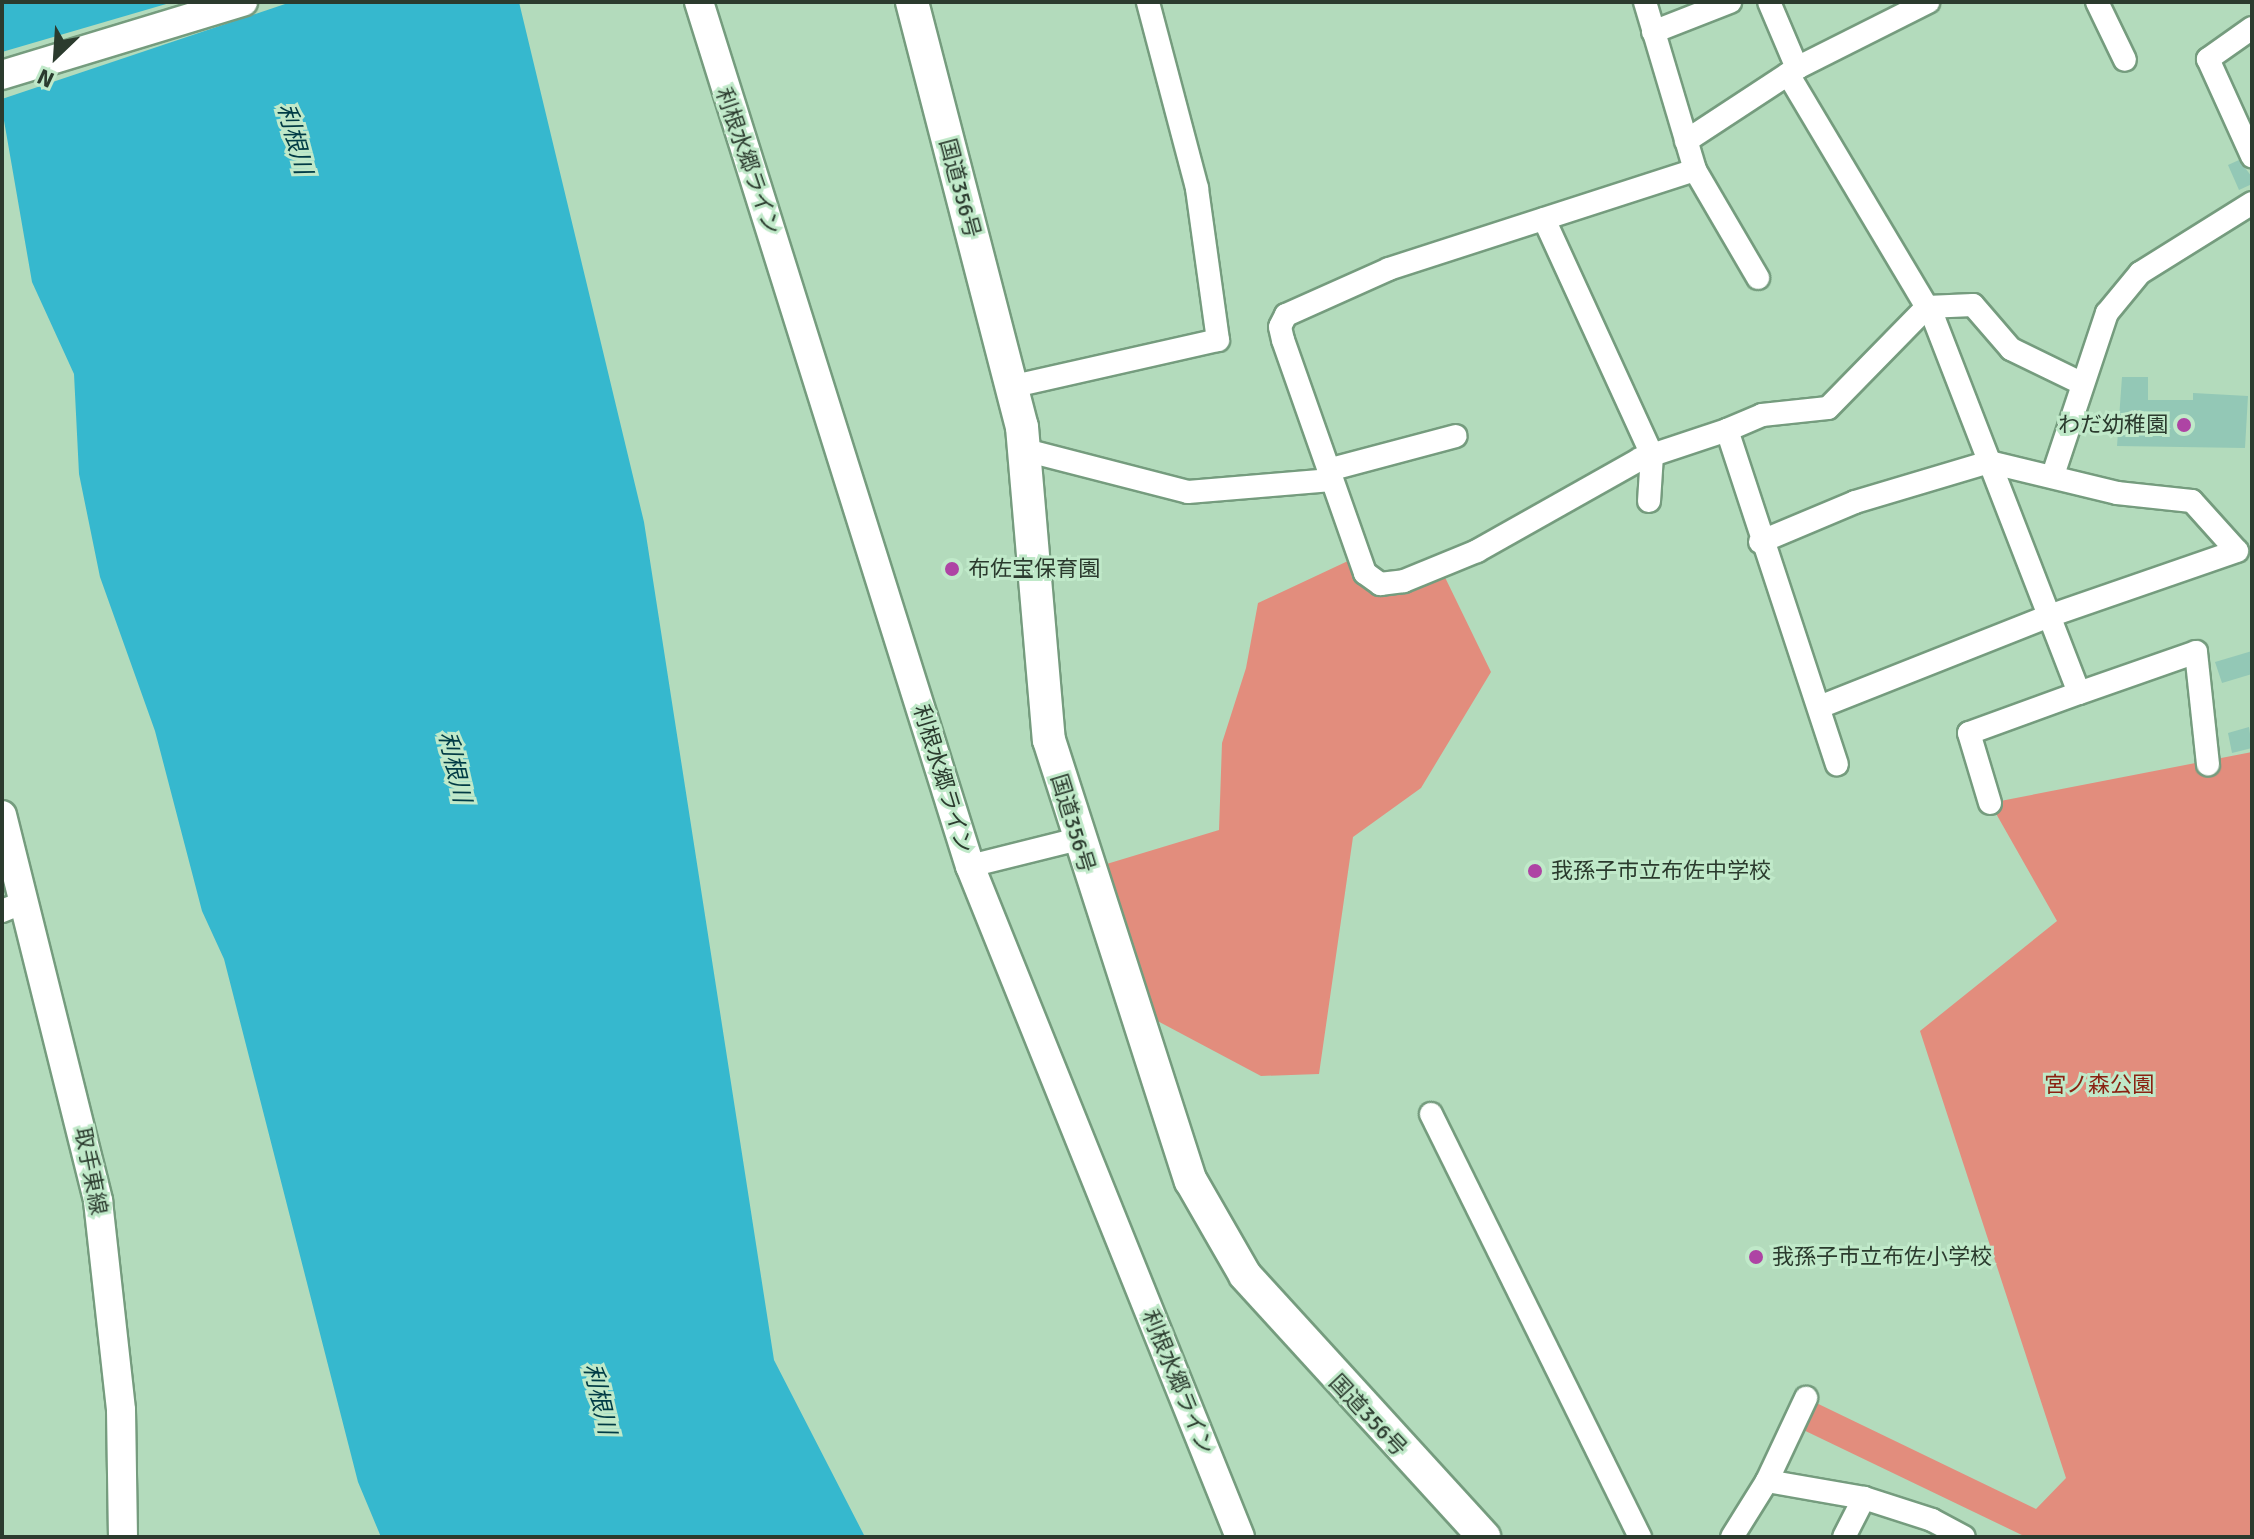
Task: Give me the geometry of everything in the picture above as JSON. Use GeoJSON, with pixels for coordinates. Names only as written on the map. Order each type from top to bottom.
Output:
{"type":"FeatureCollection","features":[{"type":"Feature","properties":{"kind":"highway","name":"国道356号"},"geometry":{"type":"LineString","coordinates":[[912,2],[1014,386],[1025,450],[1041,693],[1049,740],[1163,1104],[1217,1234],[1318,1360],[1484,1537]]}},
{"type":"Feature","properties":{"kind":"main road"},"geometry":{"type":"LineString","coordinates":[[2,75],[243,2]]}},
{"type":"Feature","properties":{"kind":"main road","name":"利根水郷ライン"},"geometry":{"type":"LineString","coordinates":[[699,2],[970,866],[1240,1537]]}},
{"type":"Feature","properties":{"kind":"main road","name":"取手東線"},"geometry":{"type":"LineString","coordinates":[[2,815],[13,906],[98,1201],[121,1410],[123,1537]]}},
{"type":"Feature","properties":{"kind":"street"},"geometry":{"type":"LineString","coordinates":[[1014,386],[1218,340],[1197,188],[1148,2]]}},
{"type":"Feature","properties":{"kind":"street"},"geometry":{"type":"LineString","coordinates":[[1645,2],[1695,170],[1758,278]]}},
{"type":"Feature","properties":{"kind":"street"},"geometry":{"type":"LineString","coordinates":[[1653,32],[1730,2]]}},
{"type":"Feature","properties":{"kind":"street"},"geometry":{"type":"LineString","coordinates":[[1769,2],[1793,71],[1927,307],[2079,693]]}},
{"type":"Feature","properties":{"kind":"street"},"geometry":{"type":"LineString","coordinates":[[1686,141],[1793,71],[1928,2]]}},
{"type":"Feature","properties":{"kind":"street"},"geometry":{"type":"LineString","coordinates":[[2097,2],[2125,60]]}},
{"type":"Feature","properties":{"kind":"street"},"geometry":{"type":"LineString","coordinates":[[2252,28],[2208,59],[2252,154]]}},
{"type":"Feature","properties":{"kind":"street"},"geometry":{"type":"LineString","coordinates":[[1695,170],[1389,269],[1286,315],[1280,327],[1283,340],[1365,573],[1380,584],[1404,581],[1477,551],[1652,455],[1762,415],[1828,408],[1927,307],[1973,305],[2011,349],[2081,383]]}},
{"type":"Feature","properties":{"kind":"street"},"geometry":{"type":"LineString","coordinates":[[2053,475],[2081,383],[2107,313],[2140,273],[2252,203]]}},
{"type":"Feature","properties":{"kind":"street"},"geometry":{"type":"LineString","coordinates":[[1544,219],[1652,455],[1649,501]]}},
{"type":"Feature","properties":{"kind":"street"},"geometry":{"type":"LineString","coordinates":[[1727,430],[1760,542],[1837,764]]}},
{"type":"Feature","properties":{"kind":"street"},"geometry":{"type":"LineString","coordinates":[[1025,450],[1188,492],[1330,475],[1456,436]]}},
{"type":"Feature","properties":{"kind":"street"},"geometry":{"type":"LineString","coordinates":[[1760,542],[1855,502],[1989,462],[2053,475],[2117,493],[2192,501],[2237,551],[2049,616],[1819,707]]}},
{"type":"Feature","properties":{"kind":"street"},"geometry":{"type":"LineString","coordinates":[[1990,803],[1969,733],[2196,652],[2208,764]]}},
{"type":"Feature","properties":{"kind":"street"},"geometry":{"type":"LineString","coordinates":[[970,866],[1078,839]]}},
{"type":"Feature","properties":{"kind":"street"},"geometry":{"type":"LineString","coordinates":[[1431,1114],[1640,1537]]}},
{"type":"Feature","properties":{"kind":"street"},"geometry":{"type":"LineString","coordinates":[[1732,1537],[1767,1481],[1806,1398]]}},
{"type":"Feature","properties":{"kind":"street"},"geometry":{"type":"LineString","coordinates":[[1767,1481],[1864,1498],[1930,1528],[1964,1537]]}},
{"type":"Feature","properties":{"kind":"street"},"geometry":{"type":"LineString","coordinates":[[1844,1537],[1864,1498]]}},
{"type":"Feature","properties":{"kind":"green space"},"geometry":{"type":"Polygon","coordinates":[[[1365,553],[1387,582],[1440,567],[1491,672],[1421,788],[1353,837],[1319,1074],[1261,1076],[1150,1017],[1100,866],[1219,830],[1222,743],[1246,668],[1258,603],[1365,553]]]}},
{"type":"Feature","properties":{"kind":"green space","name":"宮ノ森公園"},"geometry":{"type":"Polygon","coordinates":[[[2252,752],[2252,1537],[2026,1537],[1793,1425],[1806,1398],[2036,1509],[2066,1478],[1920,1031],[2057,921],[1990,803],[2252,752]]]}},
{"type":"Feature","properties":{"kind":"water","name":"利根川"},"geometry":{"type":"Polygon","coordinates":[[[2,2],[519,2],[644,522],[774,1360],[865,1537],[381,1537],[358,1482],[224,959],[202,911],[155,731],[100,577],[79,474],[74,374],[32,282],[2,109],[2,2]]]}},
{"type":"Feature","properties":{"kind":"pier"},"geometry":{"type":"Polygon","coordinates":[[[173,2],[291,2],[2,99],[2,52],[173,2]]]}},
{"type":"Feature","properties":{"kind":"building"},"geometry":{"type":"Polygon","coordinates":[[[2239,160],[2252,177],[2252,184],[2239,190],[2228,165],[2239,160]]]}},
{"type":"Feature","properties":{"kind":"building"},"geometry":{"type":"Polygon","coordinates":[[[2122,377],[2148,377],[2148,400],[2193,400],[2193,393],[2248,396],[2245,448],[2117,446],[2122,377]]]}},
{"type":"Feature","properties":{"kind":"building"},"geometry":{"type":"Polygon","coordinates":[[[2252,651],[2252,674],[2222,683],[2215,662],[2252,651]]]}},
{"type":"Feature","properties":{"kind":"building"},"geometry":{"type":"Polygon","coordinates":[[[2249,727],[2252,748],[2232,753],[2228,733],[2249,727]]]}},
{"type":"Feature","properties":{"kind":"place","name":"わだ幼稚園"},"geometry":{"type":"Point","coordinates":[2184,425]}},
{"type":"Feature","properties":{"kind":"place","name":"布佐宝保育園"},"geometry":{"type":"Point","coordinates":[952,569]}},
{"type":"Feature","properties":{"kind":"place","name":"我孫子市立布佐中学校"},"geometry":{"type":"Point","coordinates":[1535,871]}},
{"type":"Feature","properties":{"kind":"place","name":"我孫子市立布佐小学校"},"geometry":{"type":"Point","coordinates":[1756,1257]}}]}
